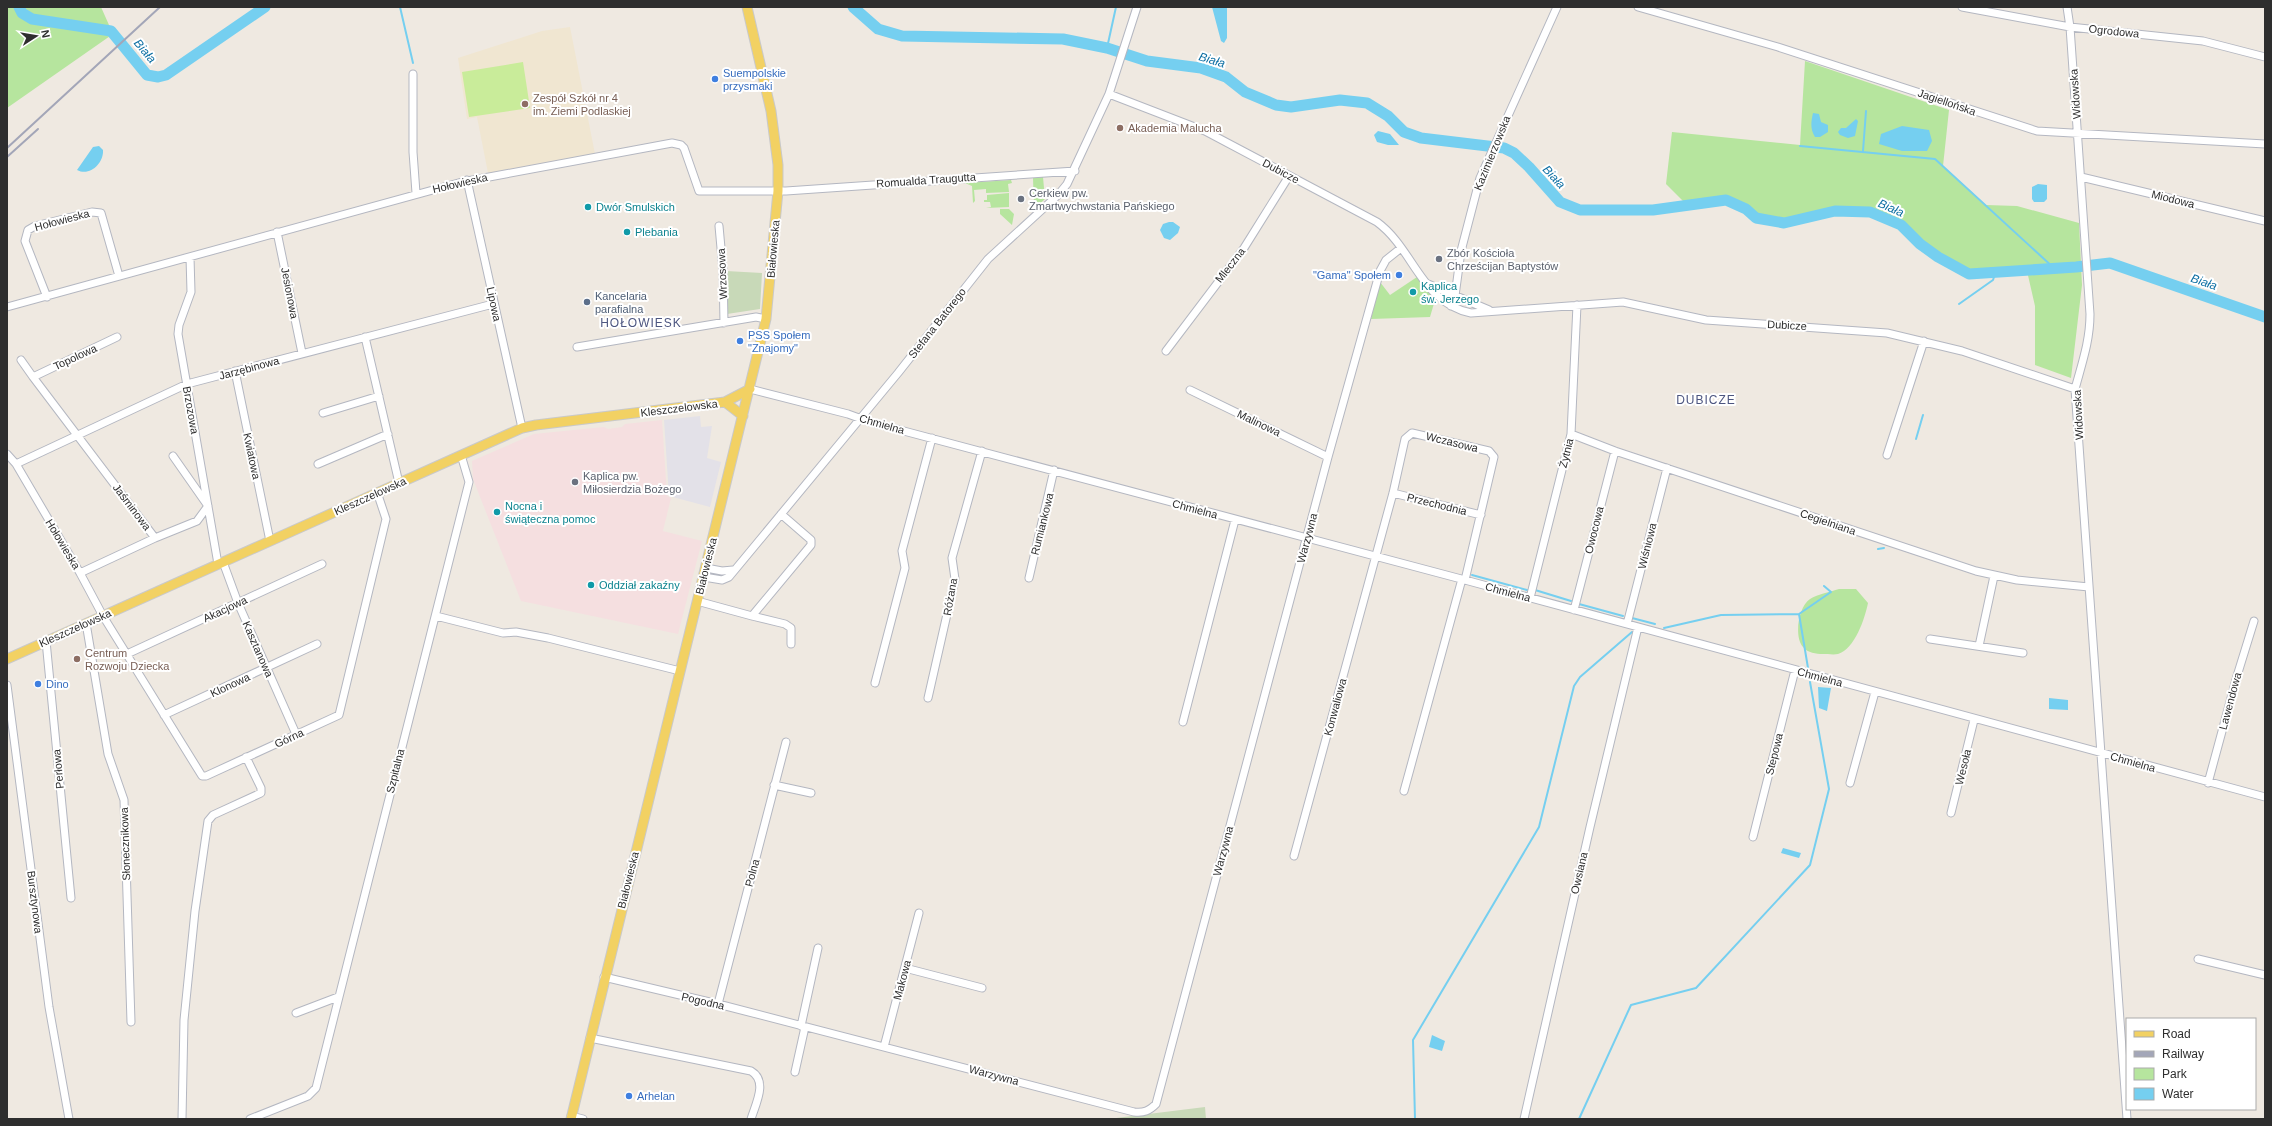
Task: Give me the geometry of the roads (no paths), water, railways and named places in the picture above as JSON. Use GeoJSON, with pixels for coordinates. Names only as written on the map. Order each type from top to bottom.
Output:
{"type":"FeatureCollection","features":[{"type":"Feature","properties":{"kind":"main road","name":"Białowieska"},"geometry":{"type":"LineString","coordinates":[[571,1117],[750,390],[766,319],[778,191],[776,140],[747,7]]}},
{"type":"Feature","properties":{"kind":"main road","name":"Kleszczelowska"},"geometry":{"type":"LineString","coordinates":[[7,659],[522,428],[725,402],[750,390]]}},
{"type":"Feature","properties":{"kind":"main road"},"geometry":{"type":"LineString","coordinates":[[725,402],[743,416]]}},
{"type":"Feature","properties":{"kind":"street","name":"Stefana Batorego"},"geometry":{"type":"LineString","coordinates":[[704,577],[722,580],[729,577],[733,570],[860,418],[988,259],[1058,195],[1075,171],[1109,94],[1129,37],[1137,7]]}},
{"type":"Feature","properties":{"kind":"street","name":"Kazimierzowska"},"geometry":{"type":"LineString","coordinates":[[1451,306],[1455,296],[1462,244],[1480,178],[1489,155],[1557,7]]}},
{"type":"Feature","properties":{"kind":"street","name":"Jagiellońska"},"geometry":{"type":"LineString","coordinates":[[1638,7],[1778,47],[2037,131],[2265,144]]}},
{"type":"Feature","properties":{"kind":"street","name":"Ogrodowa"},"geometry":{"type":"LineString","coordinates":[[1962,7],[2070,27],[2203,41],[2265,57]]}},
{"type":"Feature","properties":{"kind":"street","name":"Widowska"},"geometry":{"type":"LineString","coordinates":[[2067,7],[2070,27],[2087,254],[2090,335],[2075,389],[2126,1091]]}},
{"type":"Feature","properties":{"kind":"street"},"geometry":{"type":"LineString","coordinates":[[413,74],[413,152],[416,193]]}},
{"type":"Feature","properties":{"kind":"street","name":"Dubicze"},"geometry":{"type":"LineString","coordinates":[[1109,94],[1205,131],[1377,222],[1401,248],[1437,297],[1451,306],[1471,313],[1623,302],[1706,320],[1845,328],[1887,333],[1962,351],[2075,389]]}},
{"type":"Feature","properties":{"kind":"street","name":"Hołowieska"},"geometry":{"type":"LineString","coordinates":[[7,307],[467,180],[676,143],[684,148],[699,191],[778,191]]}},
{"type":"Feature","properties":{"kind":"street","name":"Romualda Traugutta"},"geometry":{"type":"LineString","coordinates":[[778,191],[1075,171]]}},
{"type":"Feature","properties":{"kind":"street","name":"Mleczna"},"geometry":{"type":"LineString","coordinates":[[1166,351],[1244,248],[1290,176]]}},
{"type":"Feature","properties":{"kind":"street","name":"Miodowa"},"geometry":{"type":"LineString","coordinates":[[2081,177],[2265,221]]}},
{"type":"Feature","properties":{"kind":"street","name":"Lipowa"},"geometry":{"type":"LineString","coordinates":[[467,180],[493,304],[522,428]]}},
{"type":"Feature","properties":{"kind":"street","name":"Hołowieska"},"geometry":{"type":"LineString","coordinates":[[47,297],[25,241],[28,230],[35,226],[92,212],[101,213],[119,276]]}},
{"type":"Feature","properties":{"kind":"street","name":"Wrzosowa"},"geometry":{"type":"LineString","coordinates":[[718,226],[723,270],[724,323]]}},
{"type":"Feature","properties":{"kind":"street","name":"Jesionowa"},"geometry":{"type":"LineString","coordinates":[[277,232],[302,353]]}},
{"type":"Feature","properties":{"kind":"street","name":"Warzywna"},"geometry":{"type":"LineString","coordinates":[[803,1026],[1134,1112],[1141,1113],[1150,1110],[1156,1104],[1328,457],[1380,271],[1386,260],[1401,248]]}},
{"type":"Feature","properties":{"kind":"street","name":"Brzozowa"},"geometry":{"type":"LineString","coordinates":[[190,257],[191,292],[179,325],[178,334],[208,506],[221,563]]}},
{"type":"Feature","properties":{"kind":"street","name":"Dubicze"},"geometry":{"type":"LineString","coordinates":[[1427,284],[1493,311]]}},
{"type":"Feature","properties":{"kind":"street","name":"Jarzębinowa"},"geometry":{"type":"LineString","coordinates":[[16,464],[187,384],[493,304]]}},
{"type":"Feature","properties":{"kind":"street","name":"Żytnia"},"geometry":{"type":"LineString","coordinates":[[1530,598],[1571,434],[1577,305]]}},
{"type":"Feature","properties":{"kind":"street"},"geometry":{"type":"LineString","coordinates":[[577,347],[756,317],[766,319]]}},
{"type":"Feature","properties":{"kind":"street","name":"Topolowa"},"geometry":{"type":"LineString","coordinates":[[33,377],[117,337]]}},
{"type":"Feature","properties":{"kind":"street"},"geometry":{"type":"LineString","coordinates":[[365,337],[399,483]]}},
{"type":"Feature","properties":{"kind":"street"},"geometry":{"type":"LineString","coordinates":[[1887,455],[1924,341]]}},
{"type":"Feature","properties":{"kind":"street"},"geometry":{"type":"LineString","coordinates":[[21,360],[78,434]]}},
{"type":"Feature","properties":{"kind":"street","name":"Kwiatowa"},"geometry":{"type":"LineString","coordinates":[[235,371],[270,541]]}},
{"type":"Feature","properties":{"kind":"street","name":"Chmielna"},"geometry":{"type":"LineString","coordinates":[[750,390],[982,450],[1236,520],[1627,624],[1974,720],[2265,797]]}},
{"type":"Feature","properties":{"kind":"street","name":"Malinowa"},"geometry":{"type":"LineString","coordinates":[[1190,390],[1328,457]]}},
{"type":"Feature","properties":{"kind":"street"},"geometry":{"type":"LineString","coordinates":[[323,413],[379,396]]}},
{"type":"Feature","properties":{"kind":"street","name":"Wczasowa"},"geometry":{"type":"LineString","coordinates":[[1375,557],[1393,493],[1405,439],[1412,433],[1431,436],[1489,451],[1492,454],[1494,462],[1481,515],[1404,791]]}},
{"type":"Feature","properties":{"kind":"street","name":"Jaśminowa"},"geometry":{"type":"LineString","coordinates":[[78,434],[155,538],[196,521],[208,506]]}},
{"type":"Feature","properties":{"kind":"street"},"geometry":{"type":"LineString","coordinates":[[318,464],[388,434]]}},
{"type":"Feature","properties":{"kind":"street","name":"Cegielniana"},"geometry":{"type":"LineString","coordinates":[[1571,434],[1667,468],[1994,576],[2064,586],[2089,587]]}},
{"type":"Feature","properties":{"kind":"street"},"geometry":{"type":"LineString","coordinates":[[876,684],[905,568],[902,551],[932,438]]}},
{"type":"Feature","properties":{"kind":"street","name":"Różana"},"geometry":{"type":"LineString","coordinates":[[928,698],[955,579],[952,558],[982,450]]}},
{"type":"Feature","properties":{"kind":"street","name":"Owocowa"},"geometry":{"type":"LineString","coordinates":[[1574,610],[1614,450]]}},
{"type":"Feature","properties":{"kind":"street","name":"Hołowieska"},"geometry":{"type":"LineString","coordinates":[[7,454],[16,464],[80,572],[103,616]]}},
{"type":"Feature","properties":{"kind":"street","name":"Szpitalna"},"geometry":{"type":"LineString","coordinates":[[250,1119],[308,1096],[316,1088],[469,482],[461,455]]}},
{"type":"Feature","properties":{"kind":"street"},"geometry":{"type":"LineString","coordinates":[[173,456],[208,506]]}},
{"type":"Feature","properties":{"kind":"street","name":"Wiśniowa"},"geometry":{"type":"LineString","coordinates":[[1627,624],[1667,468]]}},
{"type":"Feature","properties":{"kind":"street","name":"Rumiankowa"},"geometry":{"type":"LineString","coordinates":[[1029,578],[1054,470]]}},
{"type":"Feature","properties":{"kind":"street","name":"Górna"},"geometry":{"type":"LineString","coordinates":[[103,616],[202,776],[206,776],[339,715],[386,519],[377,492]]}},
{"type":"Feature","properties":{"kind":"street","name":"Przechodnia"},"geometry":{"type":"LineString","coordinates":[[1393,493],[1481,515]]}},
{"type":"Feature","properties":{"kind":"street"},"geometry":{"type":"LineString","coordinates":[[752,616],[811,545],[811,540],[780,514]]}},
{"type":"Feature","properties":{"kind":"street"},"geometry":{"type":"LineString","coordinates":[[1184,722],[1236,520]]}},
{"type":"Feature","properties":{"kind":"street"},"geometry":{"type":"LineString","coordinates":[[80,572],[155,538]]}},
{"type":"Feature","properties":{"kind":"street","name":"Konwaliowa"},"geometry":{"type":"LineString","coordinates":[[1294,856],[1375,557]]}},
{"type":"Feature","properties":{"kind":"street","name":"Kasztanowa"},"geometry":{"type":"LineString","coordinates":[[221,563],[296,734]]}},
{"type":"Feature","properties":{"kind":"street","name":"Akacjowa"},"geometry":{"type":"LineString","coordinates":[[127,654],[322,564]]}},
{"type":"Feature","properties":{"kind":"street"},"geometry":{"type":"LineString","coordinates":[[706,568],[722,571],[733,570]]}},
{"type":"Feature","properties":{"kind":"street"},"geometry":{"type":"LineString","coordinates":[[1979,646],[1994,576]]}},
{"type":"Feature","properties":{"kind":"street"},"geometry":{"type":"LineString","coordinates":[[697,601],[785,624],[791,628],[791,644]]}},
{"type":"Feature","properties":{"kind":"street"},"geometry":{"type":"LineString","coordinates":[[436,616],[503,633],[516,632],[548,638],[680,671]]}},
{"type":"Feature","properties":{"kind":"street","name":"Lawendowa"},"geometry":{"type":"LineString","coordinates":[[2208,783],[2237,676],[2254,621]]}},
{"type":"Feature","properties":{"kind":"street","name":"Słonecznikowa"},"geometry":{"type":"LineString","coordinates":[[86,623],[108,754],[124,800],[131,1022]]}},
{"type":"Feature","properties":{"kind":"street","name":"Owsiana"},"geometry":{"type":"LineString","coordinates":[[1524,1119],[1590,827],[1638,627]]}},
{"type":"Feature","properties":{"kind":"street"},"geometry":{"type":"LineString","coordinates":[[1930,639],[2023,653]]}},
{"type":"Feature","properties":{"kind":"street","name":"Perłowa"},"geometry":{"type":"LineString","coordinates":[[46,641],[71,898]]}},
{"type":"Feature","properties":{"kind":"street","name":"Klonowa"},"geometry":{"type":"LineString","coordinates":[[164,716],[317,644]]}},
{"type":"Feature","properties":{"kind":"street","name":"Stepowa"},"geometry":{"type":"LineString","coordinates":[[1753,837],[1794,670]]}},
{"type":"Feature","properties":{"kind":"street","name":"Bursztynowa"},"geometry":{"type":"LineString","coordinates":[[7,685],[48,999],[69,1119]]}},
{"type":"Feature","properties":{"kind":"street"},"geometry":{"type":"LineString","coordinates":[[1850,783],[1875,692]]}},
{"type":"Feature","properties":{"kind":"street","name":"Wesoła"},"geometry":{"type":"LineString","coordinates":[[1951,813],[1974,720]]}},
{"type":"Feature","properties":{"kind":"street","name":"Polna"},"geometry":{"type":"LineString","coordinates":[[718,1004],[786,742]]}},
{"type":"Feature","properties":{"kind":"street"},"geometry":{"type":"LineString","coordinates":[[182,1119],[184,1020],[195,911],[208,821],[213,815],[261,793],[261,788],[246,757]]}},
{"type":"Feature","properties":{"kind":"street"},"geometry":{"type":"LineString","coordinates":[[774,784],[811,793]]}},
{"type":"Feature","properties":{"kind":"street","name":"Makowa"},"geometry":{"type":"LineString","coordinates":[[884,1047],[920,913]]}},
{"type":"Feature","properties":{"kind":"street"},"geometry":{"type":"LineString","coordinates":[[795,1072],[818,948]]}},
{"type":"Feature","properties":{"kind":"street"},"geometry":{"type":"LineString","coordinates":[[2198,958],[2265,975]]}},
{"type":"Feature","properties":{"kind":"street"},"geometry":{"type":"LineString","coordinates":[[905,968],[982,988]]}},
{"type":"Feature","properties":{"kind":"street","name":"Pogodna"},"geometry":{"type":"LineString","coordinates":[[604,978],[718,1004],[803,1026]]}},
{"type":"Feature","properties":{"kind":"street"},"geometry":{"type":"LineString","coordinates":[[296,1013],[338,996]]}},
{"type":"Feature","properties":{"kind":"street"},"geometry":{"type":"LineString","coordinates":[[590,1038],[751,1071],[757,1074],[760,1082],[760,1088],[751,1119]]}},
{"type":"Feature","properties":{"kind":"street"},"geometry":{"type":"LineString","coordinates":[[571,1117],[583,1119]]}},
{"type":"Feature","properties":{"kind":"water"},"geometry":{"type":"Polygon","coordinates":[[[1212,7],[1227,7],[1227,38],[1224,43],[1221,41],[1212,7]]]}},
{"type":"Feature","properties":{"kind":"water"},"geometry":{"type":"Polygon","coordinates":[[[1813,113],[1819,114],[1821,122],[1828,125],[1828,132],[1820,137],[1815,137],[1812,131],[1811,122],[1813,113]]]}},
{"type":"Feature","properties":{"kind":"water"},"geometry":{"type":"Polygon","coordinates":[[[1856,119],[1858,121],[1855,136],[1848,138],[1840,135],[1838,132],[1841,128],[1846,128],[1856,119]]]}},
{"type":"Feature","properties":{"kind":"water"},"geometry":{"type":"Polygon","coordinates":[[[1902,126],[1929,130],[1932,141],[1927,151],[1902,151],[1879,144],[1881,134],[1902,126]]]}},
{"type":"Feature","properties":{"kind":"water"},"geometry":{"type":"Polygon","coordinates":[[[1378,131],[1390,134],[1399,145],[1388,145],[1377,142],[1374,135],[1378,131]]]}},
{"type":"Feature","properties":{"kind":"water"},"geometry":{"type":"Polygon","coordinates":[[[99,146],[103,150],[103,155],[99,164],[87,172],[77,170],[93,147],[99,146]]]}},
{"type":"Feature","properties":{"kind":"water"},"geometry":{"type":"Polygon","coordinates":[[[2038,184],[2047,185],[2047,199],[2044,202],[2034,202],[2032,199],[2032,187],[2038,184]]]}},
{"type":"Feature","properties":{"kind":"water"},"geometry":{"type":"Polygon","coordinates":[[[1173,222],[1180,227],[1178,233],[1170,240],[1164,238],[1160,230],[1163,224],[1173,222]]]}},
{"type":"Feature","properties":{"kind":"water"},"geometry":{"type":"Polygon","coordinates":[[[1818,687],[1831,688],[1827,711],[1819,708],[1818,687]]]}},
{"type":"Feature","properties":{"kind":"water"},"geometry":{"type":"Polygon","coordinates":[[[2049,698],[2068,700],[2068,710],[2049,709],[2049,698]]]}},
{"type":"Feature","properties":{"kind":"water"},"geometry":{"type":"Polygon","coordinates":[[[1783,848],[1801,853],[1799,858],[1781,853],[1783,848]]]}},
{"type":"Feature","properties":{"kind":"water"},"geometry":{"type":"Polygon","coordinates":[[[1432,1035],[1445,1041],[1442,1051],[1429,1047],[1432,1035]]]}},
{"type":"Feature","properties":{"kind":"waterway","name":"Biała"},"geometry":{"type":"LineString","coordinates":[[19,7],[22,13],[32,19],[111,31],[147,75],[158,77],[166,75],[265,7]]}},
{"type":"Feature","properties":{"kind":"waterway"},"geometry":{"type":"LineString","coordinates":[[400,7],[413,63]]}},
{"type":"Feature","properties":{"kind":"waterway","name":"Biała"},"geometry":{"type":"LineString","coordinates":[[853,7],[878,29],[902,36],[1063,39],[1107,48],[1147,61],[1201,68],[1226,77],[1245,92],[1276,105],[1291,107],[1340,100],[1367,103],[1388,116],[1404,132],[1421,138],[1504,148],[1514,153],[1529,167],[1560,202],[1580,210],[1653,210],[1726,200],[1746,209],[1756,218],[1784,223],[1835,211],[1870,212],[1901,225],[1920,244],[1938,257],[1969,274],[2076,267],[2110,263],[2265,317]]}},
{"type":"Feature","properties":{"kind":"waterway"},"geometry":{"type":"LineString","coordinates":[[1107,48],[1116,7]]}},
{"type":"Feature","properties":{"kind":"waterway"},"geometry":{"type":"LineString","coordinates":[[1863,151],[1866,111]]}},
{"type":"Feature","properties":{"kind":"waterway"},"geometry":{"type":"LineString","coordinates":[[1800,146],[1935,159],[2055,269]]}},
{"type":"Feature","properties":{"kind":"waterway"},"geometry":{"type":"LineString","coordinates":[[1959,304],[1993,280],[1995,274]]}},
{"type":"Feature","properties":{"kind":"waterway"},"geometry":{"type":"LineString","coordinates":[[1916,439],[1923,415]]}},
{"type":"Feature","properties":{"kind":"waterway"},"geometry":{"type":"LineString","coordinates":[[1878,549],[1884,548]]}},
{"type":"Feature","properties":{"kind":"waterway"},"geometry":{"type":"LineString","coordinates":[[1472,575],[1527,590]]}},
{"type":"Feature","properties":{"kind":"waterway"},"geometry":{"type":"LineString","coordinates":[[1664,628],[1721,615],[1799,614],[1831,592],[1824,586]]}},
{"type":"Feature","properties":{"kind":"waterway"},"geometry":{"type":"LineString","coordinates":[[1535,590],[1571,601]]}},
{"type":"Feature","properties":{"kind":"waterway"},"geometry":{"type":"LineString","coordinates":[[1579,604],[1623,616]]}},
{"type":"Feature","properties":{"kind":"waterway"},"geometry":{"type":"LineString","coordinates":[[1799,614],[1808,668]]}},
{"type":"Feature","properties":{"kind":"waterway"},"geometry":{"type":"LineString","coordinates":[[1632,618],[1655,624]]}},
{"type":"Feature","properties":{"kind":"waterway"},"geometry":{"type":"LineString","coordinates":[[1415,1119],[1413,1040],[1539,827],[1574,686],[1580,677],[1632,632]]}},
{"type":"Feature","properties":{"kind":"waterway"},"geometry":{"type":"LineString","coordinates":[[1579,1119],[1631,1005],[1696,988],[1810,865],[1829,789],[1810,682]]}},
{"type":"Feature","properties":{"kind":"railway"},"geometry":{"type":"LineString","coordinates":[[7,148],[160,7]]}},
{"type":"Feature","properties":{"kind":"railway"},"geometry":{"type":"LineString","coordinates":[[7,157],[38,129]]}},
{"type":"Feature","properties":{"kind":"place","name":"Suempolskie przysmaki"},"geometry":{"type":"Point","coordinates":[715,79]}},
{"type":"Feature","properties":{"kind":"place","name":"Zespół Szkół nr 4 im. Ziemi Podlaskiej"},"geometry":{"type":"Point","coordinates":[525,104]}},
{"type":"Feature","properties":{"kind":"place","name":"Akademia Malucha"},"geometry":{"type":"Point","coordinates":[1120,128]}},
{"type":"Feature","properties":{"kind":"place","name":"Cerkiew pw. Zmartwychwstania Pańskiego"},"geometry":{"type":"Point","coordinates":[1021,199]}},
{"type":"Feature","properties":{"kind":"place","name":"Dwór Smulskich"},"geometry":{"type":"Point","coordinates":[588,207]}},
{"type":"Feature","properties":{"kind":"place","name":"Plebania"},"geometry":{"type":"Point","coordinates":[627,232]}},
{"type":"Feature","properties":{"kind":"place","name":"Zbór Kościoła Chrześcijan Baptystów"},"geometry":{"type":"Point","coordinates":[1439,259]}},
{"type":"Feature","properties":{"kind":"place","name":"\"Gama\" Społem"},"geometry":{"type":"Point","coordinates":[1399,275]}},
{"type":"Feature","properties":{"kind":"place","name":"Kaplica św. Jerzego"},"geometry":{"type":"Point","coordinates":[1413,292]}},
{"type":"Feature","properties":{"kind":"place","name":"Kancelaria parafialna"},"geometry":{"type":"Point","coordinates":[587,302]}},
{"type":"Feature","properties":{"kind":"place","name":"PSS Społem \"Znajomy\""},"geometry":{"type":"Point","coordinates":[740,341]}},
{"type":"Feature","properties":{"kind":"place","name":"Kaplica pw. Miłosierdzia Bożego"},"geometry":{"type":"Point","coordinates":[575,482]}},
{"type":"Feature","properties":{"kind":"place","name":"Nocna i świąteczna pomoc"},"geometry":{"type":"Point","coordinates":[497,512]}},
{"type":"Feature","properties":{"kind":"place","name":"Oddział zakaźny"},"geometry":{"type":"Point","coordinates":[591,585]}},
{"type":"Feature","properties":{"kind":"place","name":"Centrum Rozwoju Dziecka"},"geometry":{"type":"Point","coordinates":[77,659]}},
{"type":"Feature","properties":{"kind":"place","name":"Dino"},"geometry":{"type":"Point","coordinates":[38,684]}},
{"type":"Feature","properties":{"kind":"place","name":"Arhelan"},"geometry":{"type":"Point","coordinates":[629,1096]}},
{"type":"Feature","properties":{"kind":"district","name":"HOŁOWIESK"},"geometry":{"type":"Point","coordinates":[641,323]}},
{"type":"Feature","properties":{"kind":"district","name":"DUBICZE"},"geometry":{"type":"Point","coordinates":[1706,400]}}]}
